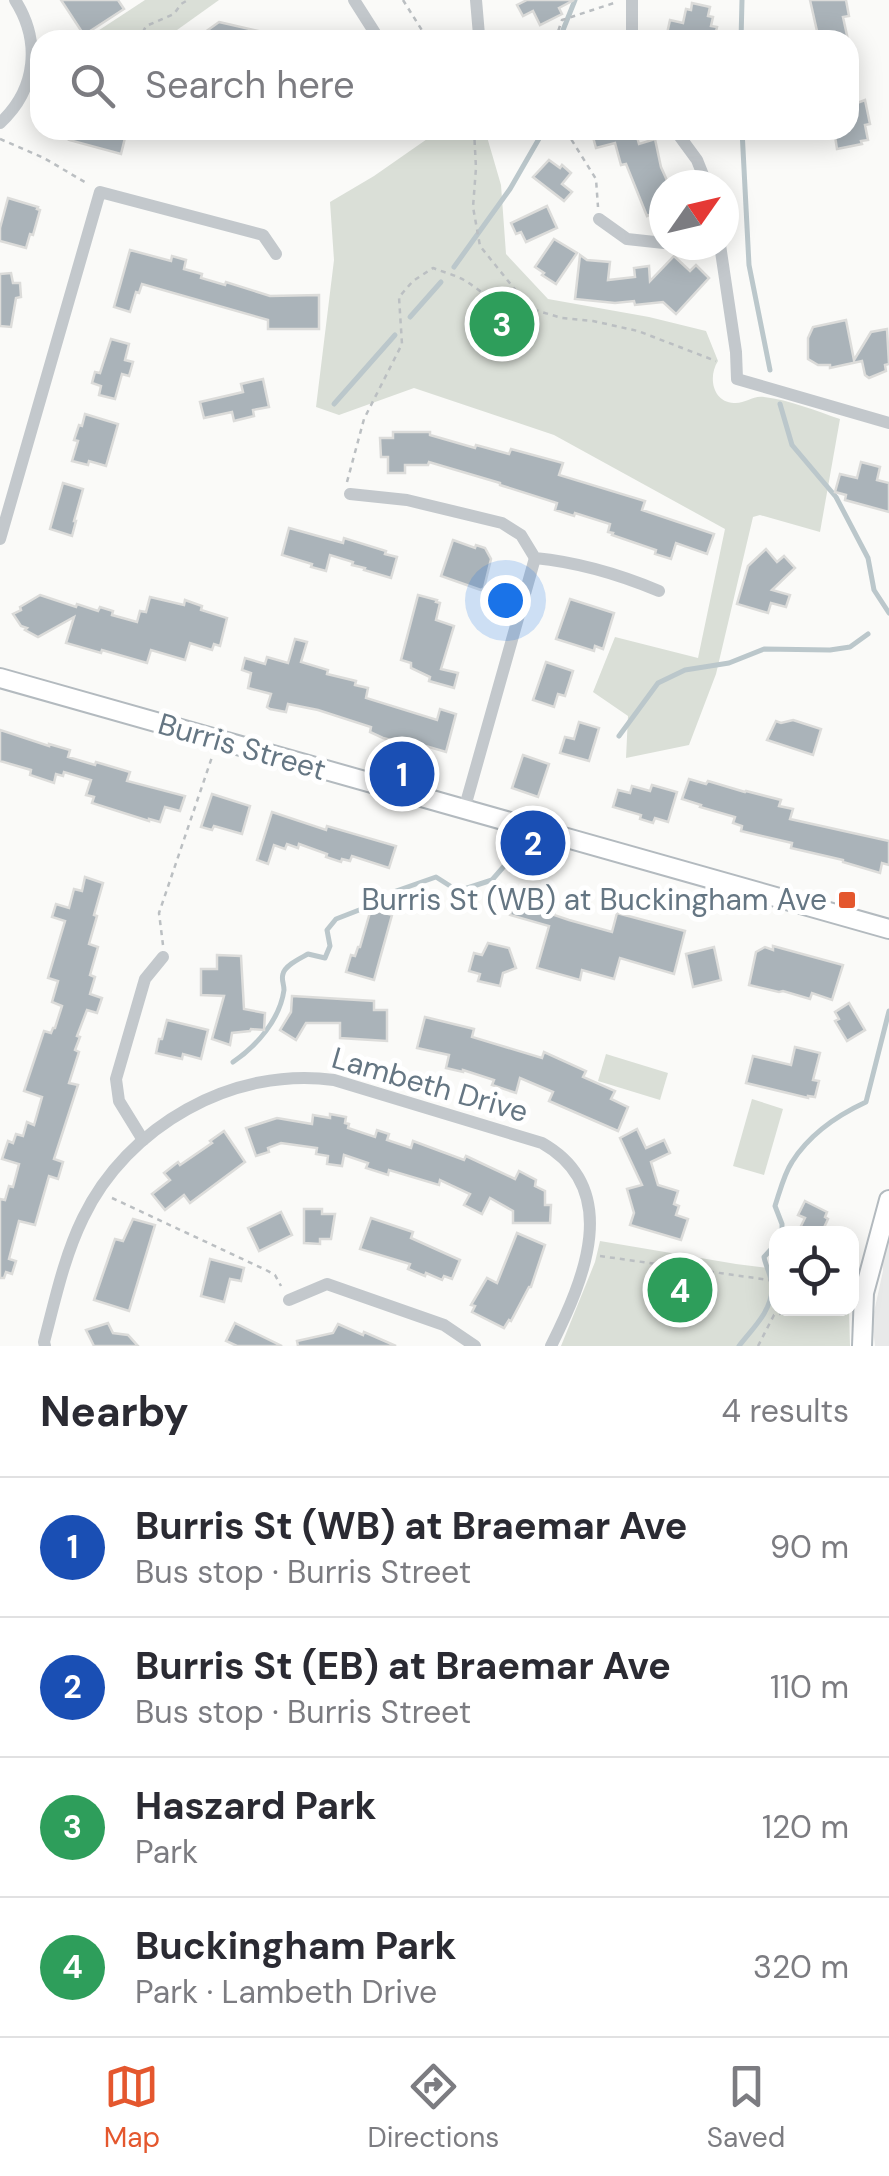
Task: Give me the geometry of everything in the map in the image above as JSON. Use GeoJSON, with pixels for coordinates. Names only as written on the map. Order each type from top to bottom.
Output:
{"type":"FeatureCollection","features":[{"type":"Feature","properties":{"kind":"street"},"geometry":{"type":"LineString","coordinates":[[15,0],[30,33]]}},
{"type":"Feature","properties":{"kind":"street"},"geometry":{"type":"LineString","coordinates":[[354,0],[373,30]]}},
{"type":"Feature","properties":{"kind":"street"},"geometry":{"type":"LineString","coordinates":[[476,0],[479,30]]}},
{"type":"Feature","properties":{"kind":"street"},"geometry":{"type":"LineString","coordinates":[[632,0],[632,30]]}},
{"type":"Feature","properties":{"kind":"street"},"geometry":{"type":"LineString","coordinates":[[0,122],[24,91],[30,73]]}},
{"type":"Feature","properties":{"kind":"street"},"geometry":{"type":"LineString","coordinates":[[682,140],[701,170]]}},
{"type":"Feature","properties":{"kind":"street"},"geometry":{"type":"LineString","coordinates":[[0,539],[100,192],[263,235],[276,254]]}},
{"type":"Feature","properties":{"kind":"street"},"geometry":{"type":"LineString","coordinates":[[599,219],[627,238],[649,241]]}},
{"type":"Feature","properties":{"kind":"street"},"geometry":{"type":"LineString","coordinates":[[722,260],[737,379],[889,423]]}},
{"type":"Feature","properties":{"kind":"street"},"geometry":{"type":"LineString","coordinates":[[2,476],[17,481]]}},
{"type":"Feature","properties":{"kind":"street"},"geometry":{"type":"LineString","coordinates":[[350,494],[407,500],[502,522],[515,529],[535,558],[464,810]]}},
{"type":"Feature","properties":{"kind":"street"},"geometry":{"type":"LineString","coordinates":[[535,558],[637,582],[659,591]]}},
{"type":"Feature","properties":{"kind":"street","name":"Burris Street"},"geometry":{"type":"LineString","coordinates":[[0,678],[889,929]]}},
{"type":"Feature","properties":{"kind":"street"},"geometry":{"type":"LineString","coordinates":[[143,1140],[118,1101],[116,1080],[144,979],[164,956]]}},
{"type":"Feature","properties":{"kind":"street","name":"Lambeth Drive"},"geometry":{"type":"LineString","coordinates":[[45,1346],[61,1278],[82,1219],[104,1182],[143,1140],[224,1091],[264,1080],[310,1077],[334,1080],[542,1143],[574,1168],[586,1191],[592,1220],[586,1256],[551,1346]]}},
{"type":"Feature","properties":{"kind":"street"},"geometry":{"type":"LineString","coordinates":[[862,1346],[864,1294],[889,1200]]}},
{"type":"Feature","properties":{"kind":"street"},"geometry":{"type":"LineString","coordinates":[[288,1300],[327,1284],[444,1326],[475,1346]]}},
{"type":"Feature","properties":{"kind":"path"},"geometry":{"type":"LineString","coordinates":[[144,30],[174,14],[188,0]]}},
{"type":"Feature","properties":{"kind":"path"},"geometry":{"type":"LineString","coordinates":[[402,0],[422,30]]}},
{"type":"Feature","properties":{"kind":"path"},"geometry":{"type":"LineString","coordinates":[[558,30],[562,20],[623,0]]}},
{"type":"Feature","properties":{"kind":"path"},"geometry":{"type":"LineString","coordinates":[[0,140],[44,158],[100,192]]}},
{"type":"Feature","properties":{"kind":"path"},"geometry":{"type":"LineString","coordinates":[[475,140],[472,207],[480,246],[525,302],[534,310],[562,318],[638,331],[716,360]]}},
{"type":"Feature","properties":{"kind":"path"},"geometry":{"type":"LineString","coordinates":[[573,140],[596,179],[599,219]]}},
{"type":"Feature","properties":{"kind":"path"},"geometry":{"type":"LineString","coordinates":[[350,494],[346,486],[364,420],[402,344],[400,297],[433,268],[462,278],[492,300],[512,307],[525,302]]}},
{"type":"Feature","properties":{"kind":"path"},"geometry":{"type":"LineString","coordinates":[[164,956],[159,913],[214,752]]}},
{"type":"Feature","properties":{"kind":"path"},"geometry":{"type":"LineString","coordinates":[[108,1196],[266,1270],[274,1275],[288,1300]]}},
{"type":"Feature","properties":{"kind":"path"},"geometry":{"type":"LineString","coordinates":[[599,1256],[769,1279]]}},
{"type":"Feature","properties":{"kind":"path"},"geometry":{"type":"LineString","coordinates":[[758,1346],[773,1316]]}},
{"type":"Feature","properties":{"kind":"shaded area"},"geometry":{"type":"Polygon","coordinates":[[[145,0],[219,0],[177,30],[99,30],[145,0]]]}},
{"type":"Feature","properties":{"kind":"shaded area"},"geometry":{"type":"Polygon","coordinates":[[[426,140],[488,140],[501,185],[506,254],[548,299],[706,331],[718,361],[714,387],[727,402],[774,398],[840,419],[820,532],[760,515],[753,517],[716,674],[689,745],[626,758],[628,716],[593,692],[615,637],[698,658],[725,529],[554,435],[414,388],[339,415],[316,407],[334,260],[330,202],[426,140]]]}},
{"type":"Feature","properties":{"kind":"shaded area"},"geometry":{"type":"Polygon","coordinates":[[[606,1054],[668,1073],[660,1100],[598,1081],[606,1054]]]}},
{"type":"Feature","properties":{"kind":"shaded area"},"geometry":{"type":"Polygon","coordinates":[[[752,1099],[783,1109],[764,1175],[733,1166],[752,1099]]]}},
{"type":"Feature","properties":{"kind":"shaded area"},"geometry":{"type":"Polygon","coordinates":[[[889,1234],[889,1346],[875,1346],[872,1321],[889,1234]]]}},
{"type":"Feature","properties":{"kind":"shaded area"},"geometry":{"type":"Polygon","coordinates":[[[600,1241],[769,1268],[769,1316],[849,1316],[850,1346],[561,1346],[600,1241]]]}},
{"type":"Feature","properties":{"kind":"building"},"geometry":{"type":"Polygon","coordinates":[[[61,0],[118,0],[124,9],[92,30],[81,30],[61,0]]]}},
{"type":"Feature","properties":{"kind":"building"},"geometry":{"type":"Polygon","coordinates":[[[527,0],[574,0],[559,8],[562,14],[540,25],[533,11],[523,16],[517,5],[527,0]]]}},
{"type":"Feature","properties":{"kind":"building"},"geometry":{"type":"Polygon","coordinates":[[[810,0],[846,0],[849,16],[843,17],[846,30],[817,30],[810,0]]]}},
{"type":"Feature","properties":{"kind":"building"},"geometry":{"type":"Polygon","coordinates":[[[692,3],[710,7],[708,16],[713,17],[711,26],[716,30],[668,30],[670,20],[683,23],[686,9],[691,10],[692,3]]]}},
{"type":"Feature","properties":{"kind":"building"},"geometry":{"type":"Polygon","coordinates":[[[219,22],[254,30],[208,30],[219,22]]]}},
{"type":"Feature","properties":{"kind":"building"},"geometry":{"type":"Polygon","coordinates":[[[865,100],[870,124],[865,125],[868,140],[837,149],[836,140],[859,140],[859,102],[865,100]]]}},
{"type":"Feature","properties":{"kind":"building"},"geometry":{"type":"Polygon","coordinates":[[[69,140],[124,140],[121,154],[69,140]]]}},
{"type":"Feature","properties":{"kind":"building"},"geometry":{"type":"Polygon","coordinates":[[[594,140],[638,140],[639,144],[655,140],[662,170],[649,170],[649,215],[626,164],[621,165],[615,143],[596,148],[594,140]]]}},
{"type":"Feature","properties":{"kind":"building"},"geometry":{"type":"Polygon","coordinates":[[[549,160],[571,173],[562,184],[572,192],[564,201],[533,177],[549,160]]]}},
{"type":"Feature","properties":{"kind":"building"},"geometry":{"type":"Polygon","coordinates":[[[8,198],[40,210],[26,248],[0,241],[8,198]]]}},
{"type":"Feature","properties":{"kind":"building"},"geometry":{"type":"Polygon","coordinates":[[[547,206],[557,228],[526,242],[521,232],[516,234],[511,223],[547,206]]]}},
{"type":"Feature","properties":{"kind":"building"},"geometry":{"type":"Polygon","coordinates":[[[554,239],[577,253],[556,284],[535,267],[554,239]]]}},
{"type":"Feature","properties":{"kind":"building"},"geometry":{"type":"Polygon","coordinates":[[[130,250],[171,261],[172,256],[186,260],[184,269],[202,274],[201,278],[270,296],[319,295],[319,329],[268,329],[268,320],[142,284],[130,312],[114,307],[130,250]]]}},
{"type":"Feature","properties":{"kind":"building"},"geometry":{"type":"Polygon","coordinates":[[[580,255],[587,260],[610,262],[608,280],[635,277],[634,268],[649,266],[650,281],[670,260],[678,260],[690,271],[696,265],[709,278],[676,314],[663,302],[635,305],[634,301],[575,299],[580,255]]]}},
{"type":"Feature","properties":{"kind":"building"},"geometry":{"type":"Polygon","coordinates":[[[11,273],[13,283],[20,283],[21,297],[16,298],[11,327],[0,326],[0,274],[11,273]]]}},
{"type":"Feature","properties":{"kind":"building"},"geometry":{"type":"Polygon","coordinates":[[[846,320],[854,360],[871,332],[887,329],[886,371],[869,378],[862,361],[830,368],[808,359],[808,338],[813,327],[846,320]]]}},
{"type":"Feature","properties":{"kind":"building"},"geometry":{"type":"Polygon","coordinates":[[[111,339],[129,344],[125,360],[133,362],[129,376],[122,374],[115,399],[99,395],[101,386],[92,383],[95,372],[100,373],[111,339]]]}},
{"type":"Feature","properties":{"kind":"building"},"geometry":{"type":"Polygon","coordinates":[[[263,379],[269,407],[253,410],[254,416],[234,421],[232,412],[204,418],[200,402],[243,392],[241,384],[263,379]]]}},
{"type":"Feature","properties":{"kind":"building"},"geometry":{"type":"Polygon","coordinates":[[[85,414],[118,424],[106,466],[72,461],[78,441],[74,440],[85,414]]]}},
{"type":"Feature","properties":{"kind":"building"},"geometry":{"type":"Polygon","coordinates":[[[393,432],[430,432],[475,448],[476,445],[509,454],[511,449],[563,463],[559,475],[645,501],[642,510],[714,534],[707,554],[676,543],[671,559],[655,554],[656,550],[612,535],[608,532],[610,524],[555,510],[557,503],[429,462],[405,465],[405,473],[388,473],[388,457],[381,457],[380,438],[393,438],[393,432]]]}},
{"type":"Feature","properties":{"kind":"building"},"geometry":{"type":"Polygon","coordinates":[[[861,462],[880,467],[877,480],[889,483],[889,512],[845,500],[846,495],[835,492],[840,474],[857,478],[861,462]]]}},
{"type":"Feature","properties":{"kind":"building"},"geometry":{"type":"Polygon","coordinates":[[[63,483],[83,489],[72,536],[50,529],[63,483]]]}},
{"type":"Feature","properties":{"kind":"building"},"geometry":{"type":"Polygon","coordinates":[[[289,528],[386,551],[385,554],[397,557],[391,578],[330,555],[326,571],[282,555],[289,528]]]}},
{"type":"Feature","properties":{"kind":"building"},"geometry":{"type":"Polygon","coordinates":[[[453,540],[485,548],[491,559],[481,590],[441,576],[453,540]]]}},
{"type":"Feature","properties":{"kind":"building"},"geometry":{"type":"Polygon","coordinates":[[[766,549],[777,562],[784,556],[795,568],[772,590],[790,595],[786,607],[771,603],[768,613],[737,604],[748,566],[766,549]]]}},
{"type":"Feature","properties":{"kind":"building"},"geometry":{"type":"Polygon","coordinates":[[[40,595],[76,607],[77,604],[98,611],[100,607],[137,622],[140,611],[146,612],[150,597],[184,605],[185,600],[227,618],[220,646],[214,644],[212,650],[190,643],[185,660],[151,650],[147,663],[66,643],[74,617],[38,637],[25,630],[13,614],[40,595]]]}},
{"type":"Feature","properties":{"kind":"building"},"geometry":{"type":"Polygon","coordinates":[[[418,595],[437,600],[440,603],[436,620],[454,626],[441,669],[458,673],[454,688],[429,681],[430,677],[401,660],[418,595]]]}},
{"type":"Feature","properties":{"kind":"building"},"geometry":{"type":"Polygon","coordinates":[[[570,599],[614,613],[603,649],[595,646],[594,651],[556,639],[570,599]]]}},
{"type":"Feature","properties":{"kind":"building"},"geometry":{"type":"Polygon","coordinates":[[[295,639],[307,642],[301,662],[356,681],[355,685],[368,688],[366,698],[437,720],[440,709],[456,714],[446,752],[383,738],[370,732],[371,727],[318,710],[288,704],[286,712],[267,707],[271,694],[248,688],[251,673],[242,670],[245,658],[265,664],[267,657],[288,663],[295,639]]]}},
{"type":"Feature","properties":{"kind":"building"},"geometry":{"type":"Polygon","coordinates":[[[546,662],[573,671],[565,696],[558,694],[554,707],[533,700],[546,662]]]}},
{"type":"Feature","properties":{"kind":"building"},"geometry":{"type":"Polygon","coordinates":[[[793,720],[821,729],[813,755],[767,740],[776,721],[793,720]]]}},
{"type":"Feature","properties":{"kind":"building"},"geometry":{"type":"Polygon","coordinates":[[[579,722],[599,728],[589,761],[560,753],[565,737],[574,739],[579,722]]]}},
{"type":"Feature","properties":{"kind":"building"},"geometry":{"type":"Polygon","coordinates":[[[0,730],[70,750],[68,757],[130,772],[127,781],[185,796],[180,811],[165,807],[160,822],[149,821],[92,803],[94,797],[86,795],[91,780],[64,772],[63,776],[56,774],[54,783],[30,775],[31,770],[0,761],[0,730]]]}},
{"type":"Feature","properties":{"kind":"building"},"geometry":{"type":"Polygon","coordinates":[[[523,755],[549,764],[538,797],[512,788],[523,755]]]}},
{"type":"Feature","properties":{"kind":"building"},"geometry":{"type":"Polygon","coordinates":[[[689,779],[781,800],[779,806],[793,809],[790,819],[889,841],[889,865],[882,863],[880,873],[791,848],[792,843],[741,831],[742,826],[733,823],[735,817],[682,799],[689,779]]]}},
{"type":"Feature","properties":{"kind":"building"},"geometry":{"type":"Polygon","coordinates":[[[652,785],[677,792],[668,822],[655,818],[653,823],[613,807],[618,790],[630,793],[632,786],[650,791],[652,785]]]}},
{"type":"Feature","properties":{"kind":"building"},"geometry":{"type":"Polygon","coordinates":[[[212,794],[250,806],[242,834],[214,826],[212,830],[201,827],[212,794]]]}},
{"type":"Feature","properties":{"kind":"building"},"geometry":{"type":"Polygon","coordinates":[[[272,812],[326,830],[327,826],[396,846],[389,868],[352,856],[350,861],[341,862],[299,844],[298,848],[287,844],[285,849],[274,845],[268,864],[257,860],[272,812]]]}},
{"type":"Feature","properties":{"kind":"building"},"geometry":{"type":"Polygon","coordinates":[[[85,877],[103,883],[89,944],[98,947],[90,975],[95,977],[90,994],[102,998],[97,1013],[87,1010],[77,1036],[80,1037],[75,1050],[79,1052],[69,1083],[78,1085],[54,1159],[63,1162],[58,1179],[49,1176],[35,1225],[19,1221],[9,1259],[16,1261],[12,1274],[6,1272],[0,1278],[0,1199],[5,1200],[9,1186],[13,1187],[19,1164],[2,1159],[8,1141],[13,1143],[16,1134],[23,1136],[27,1122],[34,1125],[42,1097],[24,1091],[44,1031],[51,1033],[55,1028],[62,1006],[52,1002],[58,981],[48,978],[65,921],[52,917],[56,904],[69,908],[74,889],[82,891],[85,877]]]}},
{"type":"Feature","properties":{"kind":"building"},"geometry":{"type":"Polygon","coordinates":[[[515,898],[555,910],[554,915],[612,932],[617,913],[685,931],[674,974],[620,958],[614,979],[582,970],[580,980],[537,968],[549,926],[510,915],[515,898]]]}},
{"type":"Feature","properties":{"kind":"building"},"geometry":{"type":"Polygon","coordinates":[[[371,909],[392,915],[374,980],[346,972],[351,955],[355,956],[360,947],[371,909]]]}},
{"type":"Feature","properties":{"kind":"building"},"geometry":{"type":"Polygon","coordinates":[[[488,943],[509,948],[516,968],[503,973],[500,986],[478,981],[480,974],[469,971],[474,953],[482,955],[488,943]]]}},
{"type":"Feature","properties":{"kind":"building"},"geometry":{"type":"Polygon","coordinates":[[[773,946],[843,965],[832,1000],[812,993],[810,999],[749,985],[756,952],[765,947],[773,950],[773,946]]]}},
{"type":"Feature","properties":{"kind":"building"},"geometry":{"type":"Polygon","coordinates":[[[714,947],[721,980],[693,987],[686,954],[714,947]]]}},
{"type":"Feature","properties":{"kind":"building"},"geometry":{"type":"Polygon","coordinates":[[[217,955],[241,956],[244,1009],[265,1013],[264,1030],[232,1033],[230,1045],[212,1039],[224,996],[201,995],[201,969],[217,969],[217,955]]]}},
{"type":"Feature","properties":{"kind":"building"},"geometry":{"type":"Polygon","coordinates":[[[292,996],[374,1001],[374,1010],[387,1010],[387,1041],[340,1038],[340,1023],[306,1023],[296,1040],[280,1030],[291,1012],[292,996]]]}},
{"type":"Feature","properties":{"kind":"building"},"geometry":{"type":"Polygon","coordinates":[[[849,1003],[865,1030],[847,1041],[835,1021],[839,1019],[835,1012],[849,1003]]]}},
{"type":"Feature","properties":{"kind":"building"},"geometry":{"type":"Polygon","coordinates":[[[425,1017],[474,1029],[472,1037],[542,1058],[544,1052],[586,1071],[583,1077],[615,1091],[611,1099],[628,1107],[618,1131],[549,1101],[553,1092],[520,1078],[516,1093],[492,1085],[494,1080],[446,1068],[449,1055],[417,1048],[425,1017]]]}},
{"type":"Feature","properties":{"kind":"building"},"geometry":{"type":"Polygon","coordinates":[[[167,1020],[208,1030],[201,1059],[156,1053],[167,1020]]]}},
{"type":"Feature","properties":{"kind":"building"},"geometry":{"type":"Polygon","coordinates":[[[795,1047],[820,1053],[813,1080],[819,1081],[815,1097],[746,1083],[753,1056],[791,1065],[795,1047]]]}},
{"type":"Feature","properties":{"kind":"building"},"geometry":{"type":"Polygon","coordinates":[[[330,1114],[346,1117],[348,1128],[375,1137],[377,1130],[389,1134],[387,1140],[411,1148],[413,1141],[464,1160],[466,1156],[515,1179],[519,1171],[536,1180],[535,1186],[545,1191],[545,1205],[551,1205],[550,1223],[513,1223],[513,1211],[490,1198],[482,1214],[464,1205],[470,1194],[440,1180],[439,1185],[389,1170],[388,1175],[344,1155],[342,1166],[327,1164],[328,1156],[316,1154],[317,1148],[281,1143],[256,1156],[246,1128],[277,1118],[312,1124],[313,1115],[330,1118],[330,1114]]]}},
{"type":"Feature","properties":{"kind":"building"},"geometry":{"type":"Polygon","coordinates":[[[637,1129],[646,1148],[664,1140],[670,1153],[651,1162],[658,1185],[678,1191],[676,1215],[688,1219],[681,1240],[630,1225],[634,1213],[627,1189],[642,1185],[620,1138],[637,1129]]]}},
{"type":"Feature","properties":{"kind":"building"},"geometry":{"type":"Polygon","coordinates":[[[224,1131],[245,1162],[190,1203],[184,1195],[165,1210],[152,1194],[170,1180],[164,1173],[224,1131]]]}},
{"type":"Feature","properties":{"kind":"building"},"geometry":{"type":"Polygon","coordinates":[[[805,1201],[827,1212],[828,1219],[825,1226],[801,1226],[805,1218],[798,1215],[805,1201]]]}},
{"type":"Feature","properties":{"kind":"building"},"geometry":{"type":"Polygon","coordinates":[[[304,1209],[335,1214],[331,1239],[320,1239],[320,1244],[304,1243],[304,1209]]]}},
{"type":"Feature","properties":{"kind":"building"},"geometry":{"type":"Polygon","coordinates":[[[281,1212],[292,1235],[259,1251],[248,1228],[281,1212]]]}},
{"type":"Feature","properties":{"kind":"building"},"geometry":{"type":"Polygon","coordinates":[[[371,1218],[413,1232],[411,1238],[460,1260],[452,1279],[444,1276],[442,1280],[426,1273],[425,1276],[408,1269],[410,1264],[360,1249],[371,1218]]]}},
{"type":"Feature","properties":{"kind":"building"},"geometry":{"type":"Polygon","coordinates":[[[133,1219],[155,1225],[129,1311],[94,1300],[115,1239],[123,1241],[133,1219]]]}},
{"type":"Feature","properties":{"kind":"building"},"geometry":{"type":"Polygon","coordinates":[[[517,1233],[545,1245],[531,1287],[504,1328],[472,1312],[475,1306],[471,1305],[487,1278],[497,1283],[517,1233]]]}},
{"type":"Feature","properties":{"kind":"building"},"geometry":{"type":"Polygon","coordinates":[[[210,1259],[244,1268],[241,1281],[230,1279],[224,1302],[201,1296],[210,1259]]]}},
{"type":"Feature","properties":{"kind":"building"},"geometry":{"type":"Polygon","coordinates":[[[108,1323],[113,1333],[128,1335],[138,1346],[94,1346],[86,1330],[108,1323]]]}},
{"type":"Feature","properties":{"kind":"building"},"geometry":{"type":"Polygon","coordinates":[[[235,1323],[282,1346],[237,1346],[226,1341],[235,1323]]]}},
{"type":"Feature","properties":{"kind":"building"},"geometry":{"type":"Polygon","coordinates":[[[338,1324],[396,1346],[298,1346],[297,1341],[333,1333],[338,1324]]]}},
{"type":"Feature","properties":{"kind":"waterway"},"geometry":{"type":"LineString","coordinates":[[563,30],[575,0]]}},
{"type":"Feature","properties":{"kind":"waterway"},"geometry":{"type":"LineString","coordinates":[[741,30],[742,0]]}},
{"type":"Feature","properties":{"kind":"waterway"},"geometry":{"type":"LineString","coordinates":[[454,267],[510,189],[538,140]]}},
{"type":"Feature","properties":{"kind":"waterway"},"geometry":{"type":"LineString","coordinates":[[743,140],[749,265],[770,370]]}},
{"type":"Feature","properties":{"kind":"waterway"},"geometry":{"type":"LineString","coordinates":[[410,317],[441,282]]}},
{"type":"Feature","properties":{"kind":"waterway"},"geometry":{"type":"LineString","coordinates":[[334,404],[395,335]]}},
{"type":"Feature","properties":{"kind":"waterway"},"geometry":{"type":"LineString","coordinates":[[780,404],[792,445],[836,497],[868,558],[874,590],[889,613]]}},
{"type":"Feature","properties":{"kind":"waterway"},"geometry":{"type":"LineString","coordinates":[[619,736],[658,683],[685,670],[729,663],[764,649],[850,647],[868,634]]}},
{"type":"Feature","properties":{"kind":"waterway"},"geometry":{"type":"LineString","coordinates":[[233,1062],[259,1040],[272,1021],[282,1001],[282,976],[287,968],[308,954],[325,958],[330,946],[327,930],[336,919],[372,905],[379,897],[436,877],[458,891],[492,880],[519,849]]}},
{"type":"Feature","properties":{"kind":"waterway"},"geometry":{"type":"LineString","coordinates":[[782,1226],[775,1206],[799,1152],[835,1120],[866,1102],[889,1011]]}},
{"type":"Feature","properties":{"kind":"waterway"},"geometry":{"type":"LineString","coordinates":[[769,1252],[764,1257],[769,1274]]}},
{"type":"Feature","properties":{"kind":"waterway"},"geometry":{"type":"LineString","coordinates":[[739,1346],[769,1302]]}},
{"type":"Feature","properties":{"kind":"place","name":"Haszard Park"},"geometry":{"type":"Point","coordinates":[502,324]}},
{"type":"Feature","properties":{"kind":"place","name":"Burris St (WB) at Braemar Ave"},"geometry":{"type":"Point","coordinates":[402,774]}},
{"type":"Feature","properties":{"kind":"place","name":"Burris St (EB) at Braemar Ave"},"geometry":{"type":"Point","coordinates":[533,843]}},
{"type":"Feature","properties":{"kind":"place","name":"Burris St (WB) at Buckingham Ave"},"geometry":{"type":"Point","coordinates":[847,900]}},
{"type":"Feature","properties":{"kind":"place","name":"Buckingham Park"},"geometry":{"type":"Point","coordinates":[680,1290]}}]}
